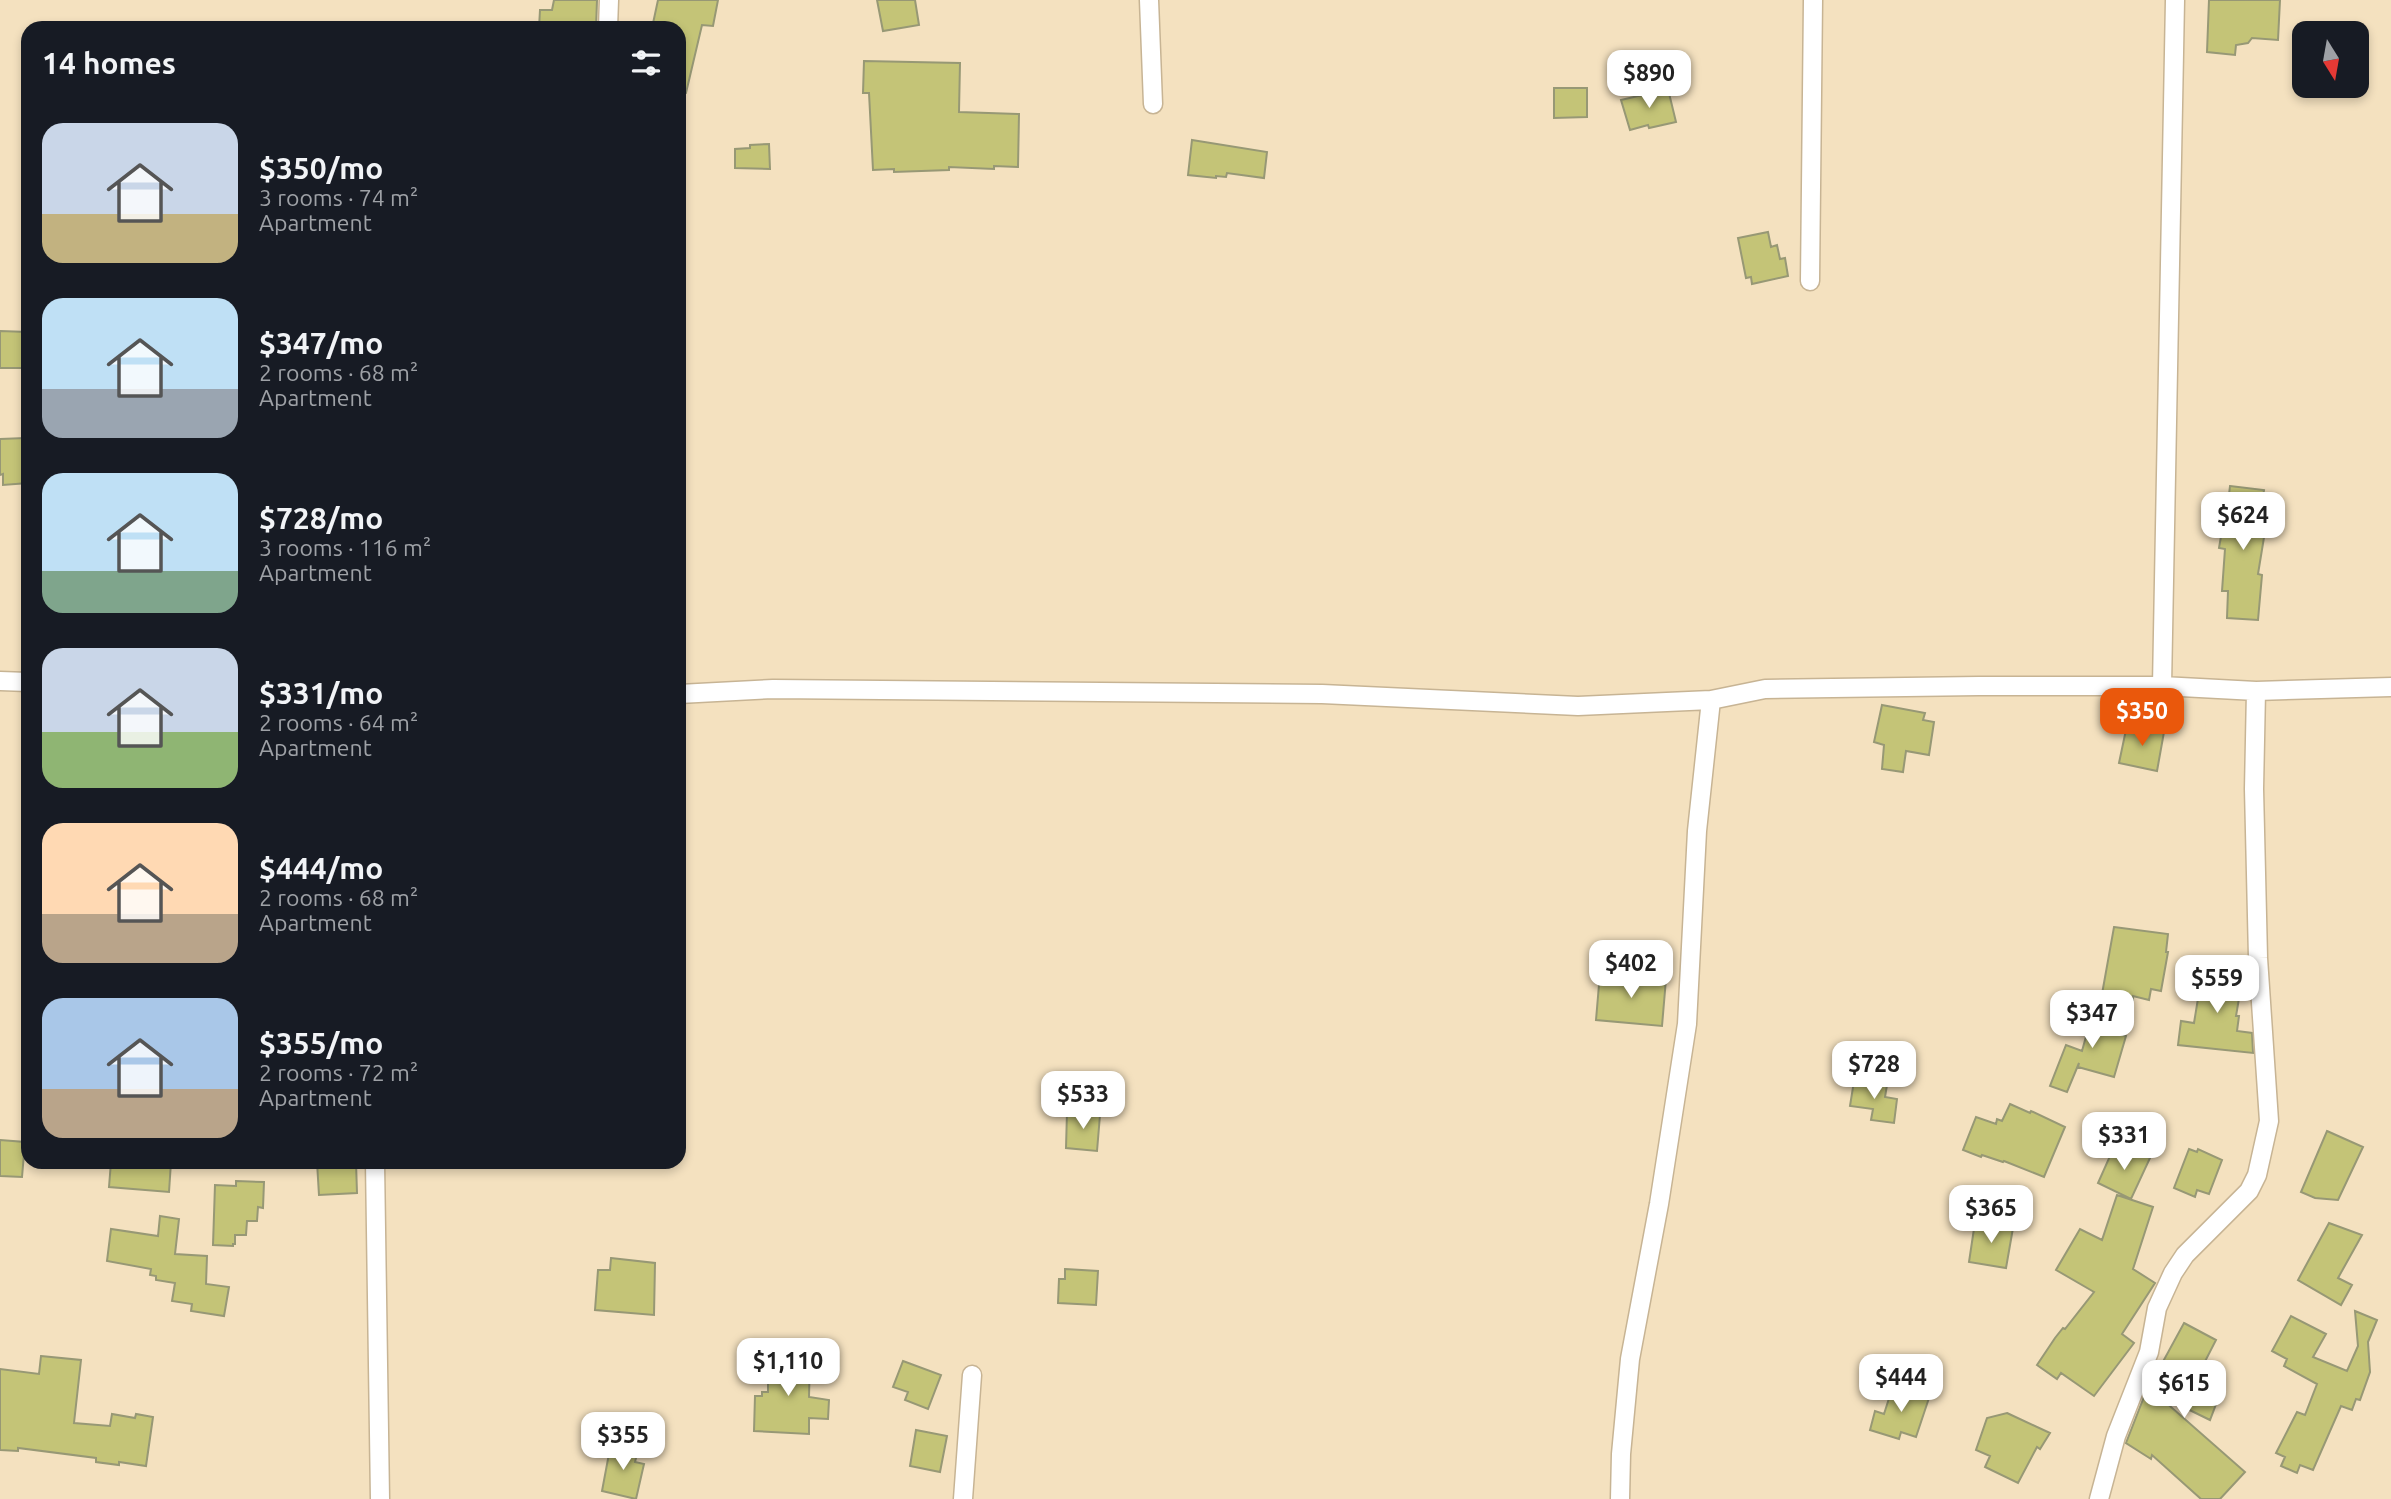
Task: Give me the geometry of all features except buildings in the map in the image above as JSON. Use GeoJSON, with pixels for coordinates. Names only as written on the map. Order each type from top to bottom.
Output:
{"type":"FeatureCollection","features":[{"type":"Feature","properties":{"kind":"street"},"geometry":{"type":"LineString","coordinates":[[608,0],[608,21]]}},
{"type":"Feature","properties":{"kind":"street"},"geometry":{"type":"LineString","coordinates":[[1149,0],[1153,104]]}},
{"type":"Feature","properties":{"kind":"street"},"geometry":{"type":"LineString","coordinates":[[1810,281],[1813,0]]}},
{"type":"Feature","properties":{"kind":"street"},"geometry":{"type":"LineString","coordinates":[[2162,686],[2175,0]]}},
{"type":"Feature","properties":{"kind":"street"},"geometry":{"type":"LineString","coordinates":[[0,681],[21,681]]}},
{"type":"Feature","properties":{"kind":"street"},"geometry":{"type":"LineString","coordinates":[[686,694],[773,689],[1321,694],[1578,706],[1711,700],[1765,689],[2162,686],[2256,691],[2391,687]]}},
{"type":"Feature","properties":{"kind":"street"},"geometry":{"type":"LineString","coordinates":[[2099,1499],[2116,1436],[2149,1352],[2157,1308],[2173,1273],[2185,1255],[2249,1191],[2265,1147],[2269,1121],[2258,958],[2254,789],[2256,691]]}},
{"type":"Feature","properties":{"kind":"street"},"geometry":{"type":"LineString","coordinates":[[1620,1499],[1621,1454],[1630,1359],[1659,1204],[1687,1024],[1697,831],[1711,700]]}},
{"type":"Feature","properties":{"kind":"street"},"geometry":{"type":"LineString","coordinates":[[375,1169],[380,1499]]}},
{"type":"Feature","properties":{"kind":"street"},"geometry":{"type":"LineString","coordinates":[[963,1499],[972,1375]]}}]}
